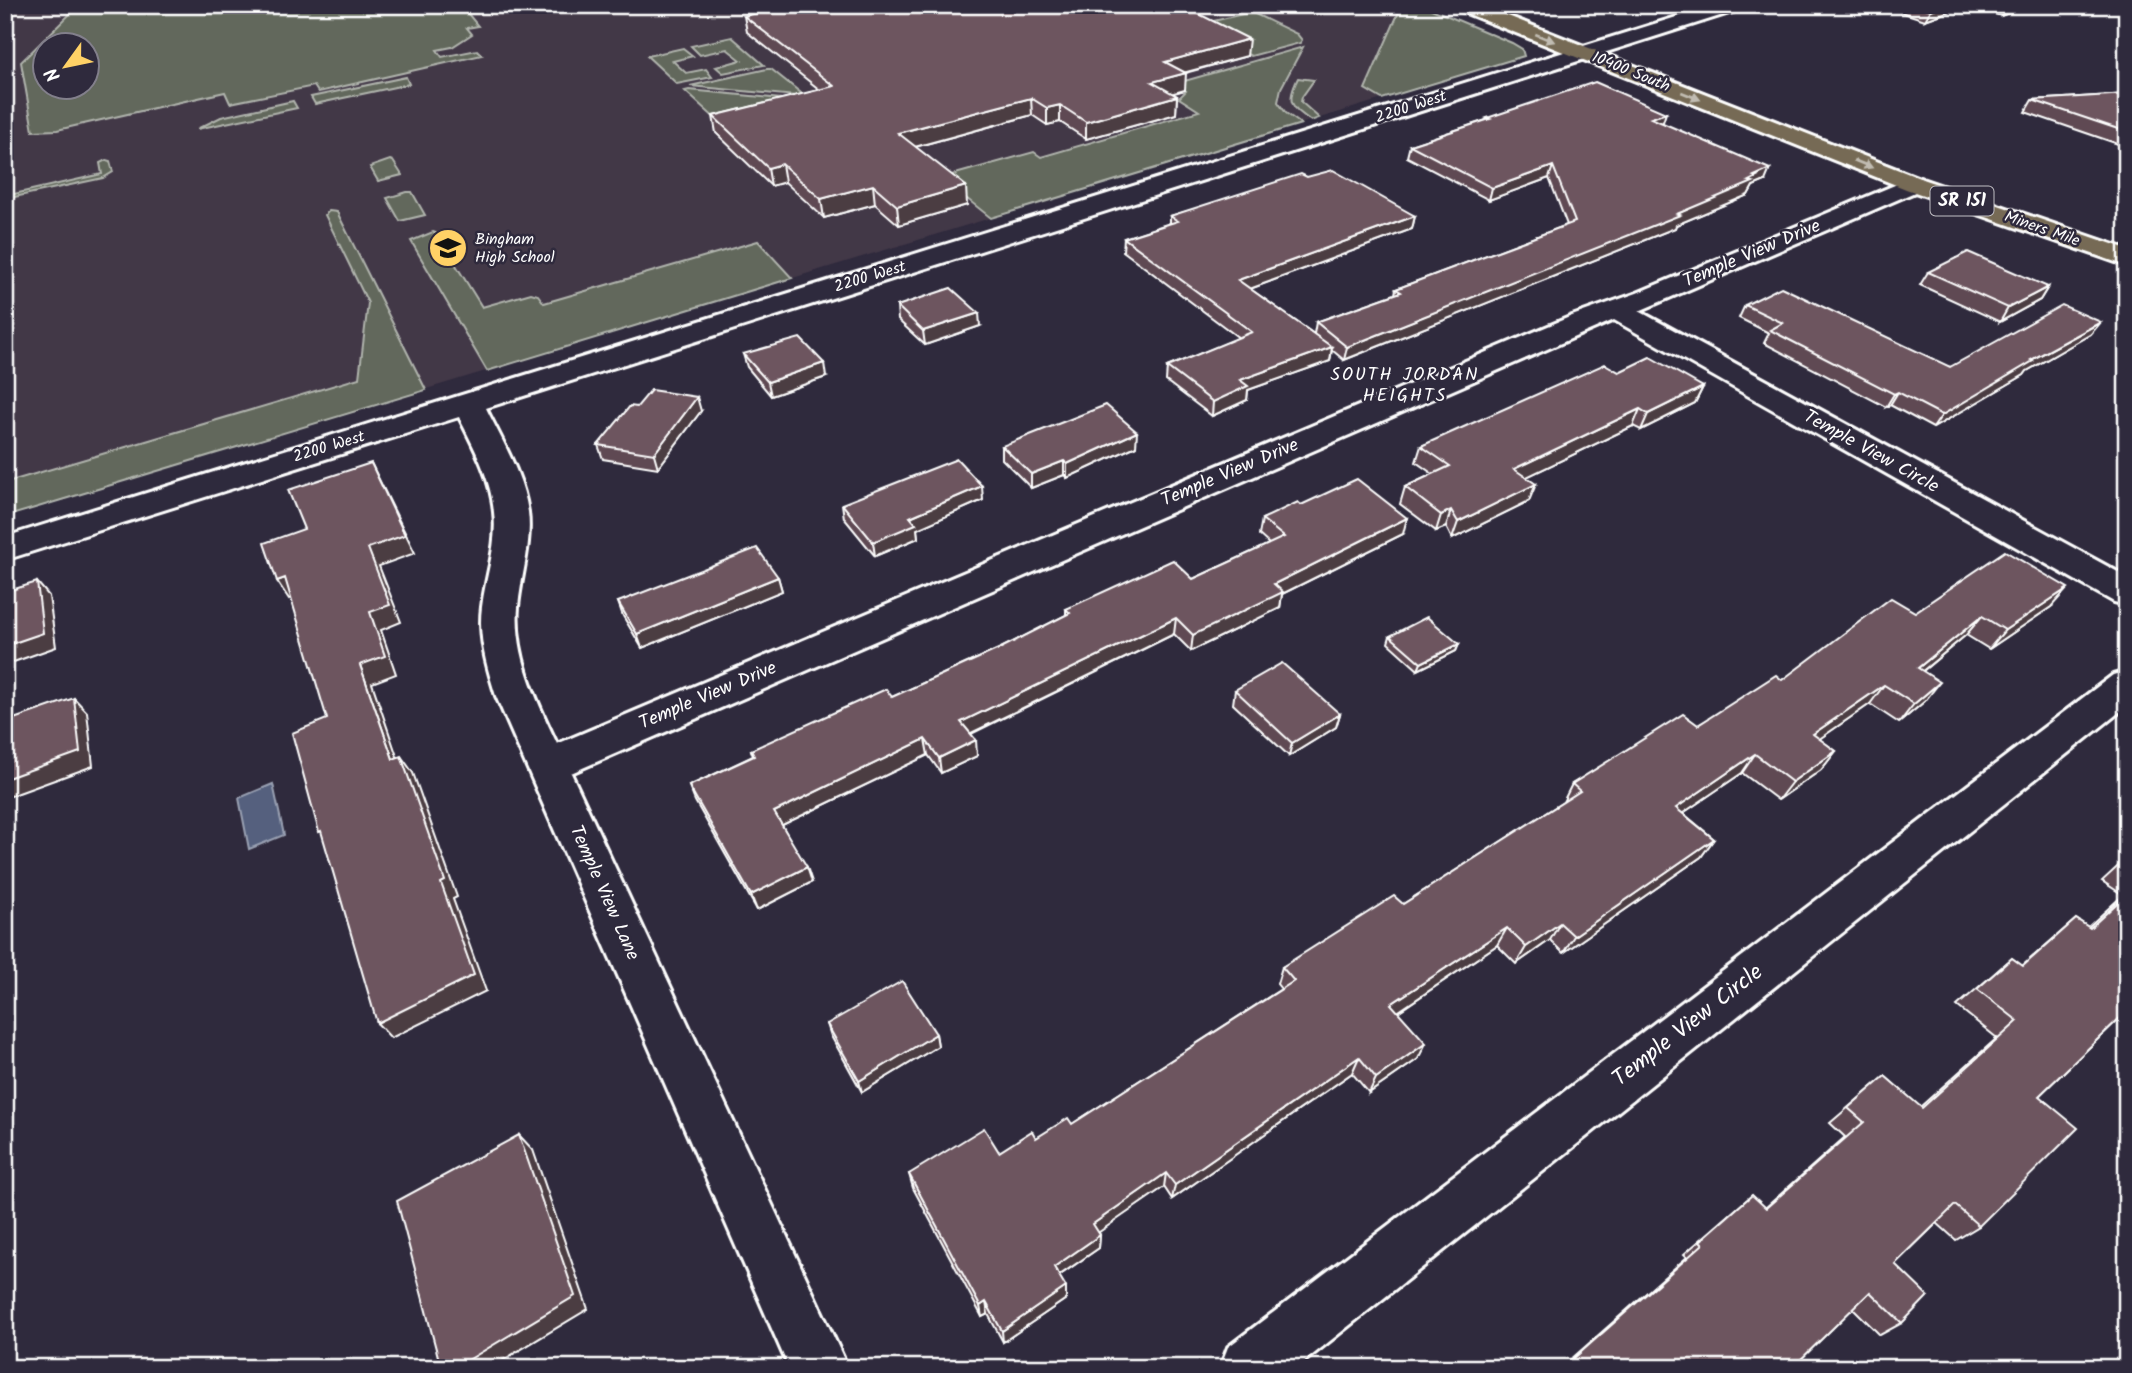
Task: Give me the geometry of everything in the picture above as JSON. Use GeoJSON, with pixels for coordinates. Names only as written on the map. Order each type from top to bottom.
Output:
{"type":"FeatureCollection","features":[{"type":"Feature","properties":{"kind":"main road","name":"10400 South"},"geometry":{"type":"LineString","coordinates":[[1463,5],[1800,139]]}},
{"type":"Feature","properties":{"kind":"main road","name":"10400 South"},"geometry":{"type":"LineString","coordinates":[[1508,5],[1943,174],[2127,258]]}},
{"type":"Feature","properties":{"kind":"main road","name":"Miners Mile"},"geometry":{"type":"LineString","coordinates":[[1800,139],[1914,184],[2127,258]]}},
{"type":"Feature","properties":{"kind":"street","name":"2200 West"},"geometry":{"type":"LineString","coordinates":[[5,549],[1735,5]]}},
{"type":"Feature","properties":{"kind":"street","name":"Temple View Drive"},"geometry":{"type":"LineString","coordinates":[[547,766],[1914,184]]}},
{"type":"Feature","properties":{"kind":"street","name":"Temple View Circle"},"geometry":{"type":"LineString","coordinates":[[1616,310],[2127,593]]}},
{"type":"Feature","properties":{"kind":"street","name":"Temple View Lane"},"geometry":{"type":"LineString","coordinates":[[468,403],[498,468],[508,497],[512,528],[500,610],[501,654],[515,696],[819,1368]]}},
{"type":"Feature","properties":{"kind":"street","name":"Temple View Circle"},"geometry":{"type":"LineString","coordinates":[[1249,1368],[2127,685]]}},
{"type":"Feature","properties":{"kind":"shaded area","name":"Bingham High School"},"geometry":{"type":"Polygon","coordinates":[[[5,5],[1422,5],[1512,43],[1522,49],[1524,56],[5,517],[5,5]]]}},
{"type":"Feature","properties":{"kind":"green space"},"geometry":{"type":"Polygon","coordinates":[[[89,5],[461,5],[478,26],[467,28],[472,34],[452,47],[437,50],[442,57],[477,50],[482,55],[318,92],[314,86],[230,103],[225,92],[57,130],[33,131],[21,62],[32,51],[32,102],[102,102],[102,32],[52,32],[70,14],[89,5]]]}},
{"type":"Feature","properties":{"kind":"green space"},"geometry":{"type":"Polygon","coordinates":[[[1402,5],[1422,5],[1512,43],[1522,49],[1524,56],[1382,99],[1365,89],[1402,5]]]}},
{"type":"Feature","properties":{"kind":"green space"},"geometry":{"type":"Polygon","coordinates":[[[1251,12],[1297,34],[1302,40],[1300,43],[1251,56],[1204,32],[1201,24],[1251,12]]]}},
{"type":"Feature","properties":{"kind":"green space"},"geometry":{"type":"Polygon","coordinates":[[[732,37],[764,65],[723,73],[716,67],[741,60],[727,49],[700,55],[691,46],[732,37]]]}},
{"type":"Feature","properties":{"kind":"green space"},"geometry":{"type":"Polygon","coordinates":[[[1303,47],[1281,88],[1278,102],[1286,113],[1301,124],[991,218],[941,178],[1034,152],[1041,157],[1199,111],[1179,98],[1186,91],[1174,84],[1303,47]]]}},
{"type":"Feature","properties":{"kind":"green space"},"geometry":{"type":"Polygon","coordinates":[[[683,48],[693,56],[673,61],[686,73],[706,69],[712,77],[677,84],[647,56],[683,48]]]}},
{"type":"Feature","properties":{"kind":"green space"},"geometry":{"type":"Polygon","coordinates":[[[767,69],[771,69],[806,97],[690,86],[767,69]]]}},
{"type":"Feature","properties":{"kind":"green space"},"geometry":{"type":"Polygon","coordinates":[[[406,77],[409,84],[315,104],[311,97],[406,77]]]}},
{"type":"Feature","properties":{"kind":"green space"},"geometry":{"type":"Polygon","coordinates":[[[1298,78],[1314,80],[1301,102],[1319,118],[1311,121],[1294,107],[1291,98],[1298,78]]]}},
{"type":"Feature","properties":{"kind":"green space"},"geometry":{"type":"Polygon","coordinates":[[[685,91],[802,101],[719,122],[685,91]]]}},
{"type":"Feature","properties":{"kind":"green space"},"geometry":{"type":"Polygon","coordinates":[[[293,101],[297,108],[197,129],[221,117],[293,101]]]}},
{"type":"Feature","properties":{"kind":"green space"},"geometry":{"type":"Polygon","coordinates":[[[390,160],[402,175],[378,181],[370,167],[390,160]]]}},
{"type":"Feature","properties":{"kind":"green space"},"geometry":{"type":"Polygon","coordinates":[[[110,161],[113,172],[103,178],[5,199],[5,196],[102,174],[100,163],[110,161]]]}},
{"type":"Feature","properties":{"kind":"green space"},"geometry":{"type":"Polygon","coordinates":[[[412,192],[425,215],[400,221],[387,198],[412,192]]]}},
{"type":"Feature","properties":{"kind":"green space"},"geometry":{"type":"Polygon","coordinates":[[[329,211],[337,212],[426,390],[5,517],[5,429],[11,481],[359,378],[368,303],[325,215],[329,211]]]}},
{"type":"Feature","properties":{"kind":"green space"},"geometry":{"type":"Polygon","coordinates":[[[433,232],[482,307],[531,293],[538,295],[544,303],[758,241],[792,278],[487,371],[411,241],[433,232]]]}},
{"type":"Feature","properties":{"kind":"water"},"geometry":{"type":"Polygon","coordinates":[[[273,784],[284,835],[249,849],[239,798],[273,784]]]}},
{"type":"Feature","properties":{"kind":"building"},"geometry":{"type":"Polygon","coordinates":[[[765,5],[1181,5],[1249,39],[1165,62],[1186,73],[1152,82],[1177,96],[1086,122],[1060,105],[1047,108],[1031,98],[898,133],[966,186],[897,206],[873,185],[821,199],[782,164],[768,168],[713,116],[834,86],[744,16],[772,10],[765,5]]]}},
{"type":"Feature","properties":{"kind":"building"},"geometry":{"type":"Polygon","coordinates":[[[1916,5],[1944,5],[1931,10],[1916,5]]]}},
{"type":"Feature","properties":{"kind":"building"},"geometry":{"type":"Polygon","coordinates":[[[1595,82],[1666,113],[1651,118],[1770,169],[1754,176],[1757,177],[1749,181],[1753,182],[1677,214],[1680,215],[1347,347],[1316,322],[1401,292],[1396,289],[1575,222],[1553,166],[1492,188],[1410,145],[1595,82]]]}},
{"type":"Feature","properties":{"kind":"building"},"geometry":{"type":"Polygon","coordinates":[[[2127,94],[2127,132],[2032,100],[2127,94]]]}},
{"type":"Feature","properties":{"kind":"building"},"geometry":{"type":"Polygon","coordinates":[[[1333,170],[1415,216],[1238,280],[1332,347],[1240,380],[1248,386],[1213,402],[1167,367],[1252,332],[1124,238],[1178,221],[1170,216],[1301,174],[1307,177],[1333,170]]]}},
{"type":"Feature","properties":{"kind":"building"},"geometry":{"type":"Polygon","coordinates":[[[1968,252],[2048,287],[2008,308],[1928,272],[1968,252]]]}},
{"type":"Feature","properties":{"kind":"building"},"geometry":{"type":"Polygon","coordinates":[[[1781,287],[1950,367],[2062,305],[2101,322],[2031,360],[2033,361],[1942,415],[1898,392],[1894,394],[1770,330],[1783,323],[1745,305],[1781,287]]]}},
{"type":"Feature","properties":{"kind":"building"},"geometry":{"type":"Polygon","coordinates":[[[951,288],[979,313],[923,331],[897,306],[951,288]]]}},
{"type":"Feature","properties":{"kind":"building"},"geometry":{"type":"Polygon","coordinates":[[[800,338],[824,363],[768,382],[743,354],[800,338]]]}},
{"type":"Feature","properties":{"kind":"building"},"geometry":{"type":"Polygon","coordinates":[[[1650,357],[1703,387],[1648,414],[1640,409],[1514,469],[1536,484],[1458,522],[1451,510],[1441,515],[1405,487],[1450,466],[1421,446],[1605,364],[1619,372],[1650,357]]]}},
{"type":"Feature","properties":{"kind":"building"},"geometry":{"type":"Polygon","coordinates":[[[651,390],[697,397],[654,454],[598,445],[630,406],[637,407],[651,390]]]}},
{"type":"Feature","properties":{"kind":"building"},"geometry":{"type":"Polygon","coordinates":[[[1106,405],[1137,432],[1067,464],[1064,461],[1031,474],[1002,446],[1106,405]]]}},
{"type":"Feature","properties":{"kind":"building"},"geometry":{"type":"Polygon","coordinates":[[[957,459],[982,486],[910,517],[916,524],[873,542],[842,504],[957,459]]]}},
{"type":"Feature","properties":{"kind":"building"},"geometry":{"type":"Polygon","coordinates":[[[371,463],[405,535],[368,548],[390,605],[370,612],[385,656],[360,665],[393,759],[401,756],[445,881],[441,883],[474,975],[377,1023],[292,733],[327,719],[285,578],[277,581],[264,543],[304,529],[288,490],[371,463]]]}},
{"type":"Feature","properties":{"kind":"building"},"geometry":{"type":"Polygon","coordinates":[[[1357,479],[1407,518],[1274,584],[1283,592],[1193,635],[1176,618],[961,722],[976,740],[939,758],[925,739],[774,812],[807,867],[751,895],[689,786],[754,756],[751,750],[886,689],[892,697],[1001,648],[1070,613],[1066,609],[1173,560],[1193,579],[1284,537],[1262,519],[1298,502],[1301,505],[1357,479]]]}},
{"type":"Feature","properties":{"kind":"building"},"geometry":{"type":"Polygon","coordinates":[[[757,548],[778,577],[637,634],[618,602],[757,548]]]}},
{"type":"Feature","properties":{"kind":"building"},"geometry":{"type":"Polygon","coordinates":[[[2005,551],[2068,588],[2005,630],[1982,616],[1918,668],[1940,682],[1914,704],[1884,685],[1813,734],[1836,751],[1792,782],[1755,754],[1676,808],[1714,839],[1574,936],[1560,923],[1526,947],[1507,928],[1391,1004],[1426,1043],[1376,1078],[1359,1057],[1175,1185],[1166,1173],[1093,1224],[1100,1235],[1054,1267],[1066,1287],[1002,1331],[986,1302],[980,1306],[909,1174],[984,1128],[999,1152],[1032,1131],[1036,1138],[1068,1118],[1072,1124],[1294,981],[1282,967],[1394,896],[1403,904],[1580,791],[1572,784],[1683,714],[1698,725],[1776,675],[1782,680],[1891,598],[1915,612],[2005,551]]]}},
{"type":"Feature","properties":{"kind":"building"},"geometry":{"type":"Polygon","coordinates":[[[37,582],[43,633],[5,646],[5,592],[37,582]]]}},
{"type":"Feature","properties":{"kind":"building"},"geometry":{"type":"Polygon","coordinates":[[[1427,617],[1459,644],[1421,663],[1390,636],[1427,617]]]}},
{"type":"Feature","properties":{"kind":"building"},"geometry":{"type":"Polygon","coordinates":[[[1282,663],[1340,714],[1292,743],[1235,690],[1282,663]]]}},
{"type":"Feature","properties":{"kind":"building"},"geometry":{"type":"Polygon","coordinates":[[[74,698],[80,752],[5,779],[5,722],[74,698]]]}},
{"type":"Feature","properties":{"kind":"building"},"geometry":{"type":"Polygon","coordinates":[[[2127,894],[2127,1011],[2039,1096],[2078,1128],[1979,1226],[1955,1205],[1895,1264],[1928,1296],[1902,1323],[1870,1292],[1792,1368],[1563,1368],[1703,1244],[1700,1241],[1752,1195],[1766,1208],[1864,1122],[1848,1108],[1885,1076],[1922,1108],[2018,1021],[1977,989],[2012,958],[2023,966],[2076,919],[2090,928],[2127,894]]]}},
{"type":"Feature","properties":{"kind":"building"},"geometry":{"type":"Polygon","coordinates":[[[902,981],[936,1034],[859,1081],[827,1024],[902,981]]]}},
{"type":"Feature","properties":{"kind":"building"},"geometry":{"type":"Polygon","coordinates":[[[519,1135],[575,1296],[455,1368],[441,1368],[397,1201],[519,1135]]]}},
{"type":"Feature","properties":{"kind":"place","name":"Bingham High School"},"geometry":{"type":"Point","coordinates":[448,248]}},
{"type":"Feature","properties":{"kind":"district","name":"SOUTH JORDAN HEIGHTS"},"geometry":{"type":"Point","coordinates":[1405,385]}}]}
